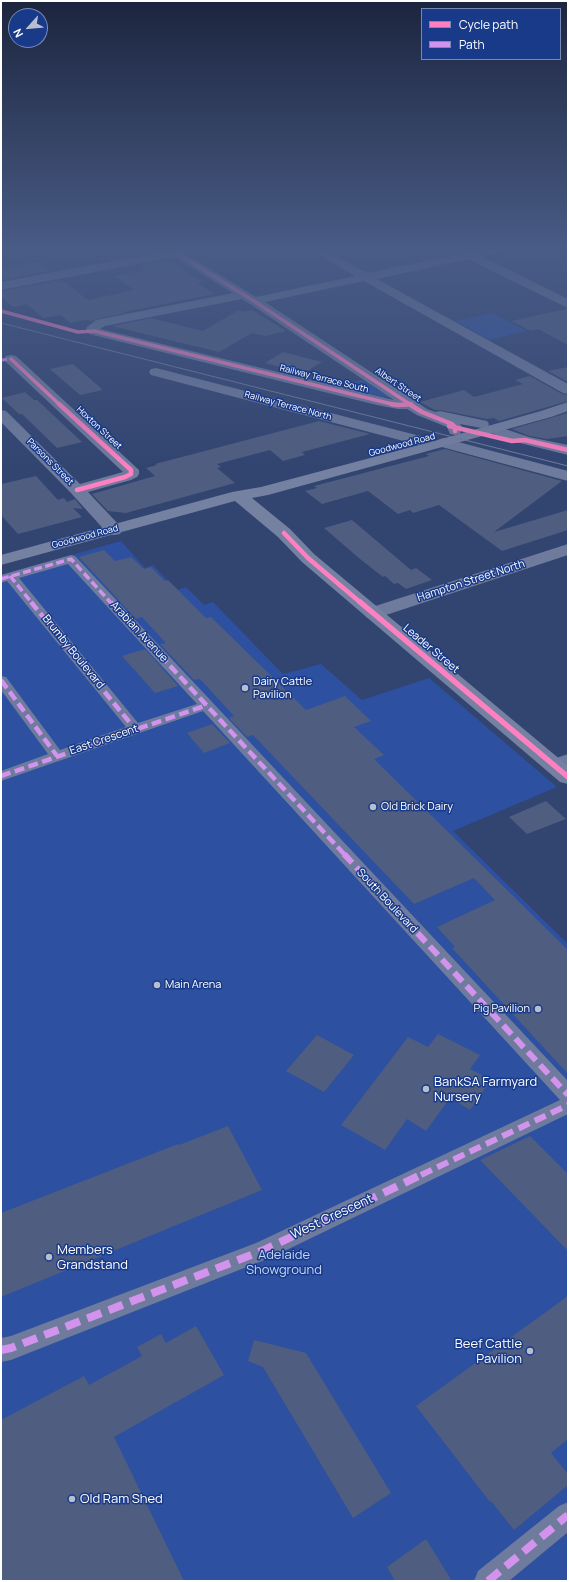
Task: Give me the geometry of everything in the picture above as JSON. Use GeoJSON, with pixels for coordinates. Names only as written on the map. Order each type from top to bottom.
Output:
{"type":"FeatureCollection","features":[{"type":"Feature","properties":{"kind":"main road","name":"Goodwood Road"},"geometry":{"type":"LineString","coordinates":[[238,495],[258,484],[273,479],[419,440],[461,433],[568,404]]}},
{"type":"Feature","properties":{"kind":"main road","name":"Goodwood Road"},"geometry":{"type":"LineString","coordinates":[[1,560],[238,495],[262,492],[442,443],[461,433]]}},
{"type":"Feature","properties":{"kind":"main road","name":"Leader Street"},"geometry":{"type":"LineString","coordinates":[[238,495],[284,533],[308,558],[373,613],[564,768]]}},
{"type":"Feature","properties":{"kind":"street","name":"Railway Terrace South"},"geometry":{"type":"LineString","coordinates":[[108,322],[101,323],[94,327],[94,331],[377,402],[398,405],[411,404]]}},
{"type":"Feature","properties":{"kind":"street","name":"Albert Street"},"geometry":{"type":"LineString","coordinates":[[285,322],[425,414],[452,424],[461,433]]}},
{"type":"Feature","properties":{"kind":"street"},"geometry":{"type":"LineString","coordinates":[[445,322],[568,390]]}},
{"type":"Feature","properties":{"kind":"street","name":"Hoxton Street"},"geometry":{"type":"LineString","coordinates":[[11,359],[132,470],[131,474],[125,477],[77,490]]}},
{"type":"Feature","properties":{"kind":"street","name":"Railway Terrace North"},"geometry":{"type":"LineString","coordinates":[[156,372],[419,440]]}},
{"type":"Feature","properties":{"kind":"street","name":"Albert Street"},"geometry":{"type":"LineString","coordinates":[[411,404],[436,414],[488,426]]}},
{"type":"Feature","properties":{"kind":"street","name":"Parsons Street"},"geometry":{"type":"LineString","coordinates":[[1,414],[77,490],[114,530]]}},
{"type":"Feature","properties":{"kind":"street"},"geometry":{"type":"LineString","coordinates":[[488,426],[525,440],[568,450]]}},
{"type":"Feature","properties":{"kind":"street"},"geometry":{"type":"LineString","coordinates":[[461,433],[464,440],[464,445],[476,452]]}},
{"type":"Feature","properties":{"kind":"street"},"geometry":{"type":"LineString","coordinates":[[442,443],[568,476]]}},
{"type":"Feature","properties":{"kind":"street","name":"Hampton Street North"},"geometry":{"type":"LineString","coordinates":[[373,613],[568,549]]}},
{"type":"Feature","properties":{"kind":"street","name":"Arabian Avenue"},"geometry":{"type":"LineString","coordinates":[[6,578],[71,559],[207,705]]}},
{"type":"Feature","properties":{"kind":"street","name":"Brumby Boulevard"},"geometry":{"type":"LineString","coordinates":[[6,578],[135,729]]}},
{"type":"Feature","properties":{"kind":"street"},"geometry":{"type":"LineString","coordinates":[[1,680],[57,756]]}},
{"type":"Feature","properties":{"kind":"street","name":"East Crescent"},"geometry":{"type":"LineString","coordinates":[[1,776],[207,705]]}},
{"type":"Feature","properties":{"kind":"street","name":"South Boulevard"},"geometry":{"type":"LineString","coordinates":[[207,705],[568,1095]]}},
{"type":"Feature","properties":{"kind":"street","name":"West Crescent"},"geometry":{"type":"LineString","coordinates":[[1,1350],[18,1345],[264,1250],[568,1105]]}},
{"type":"Feature","properties":{"kind":"street"},"geometry":{"type":"LineString","coordinates":[[488,1581],[568,1515]]}},
{"type":"Feature","properties":{"kind":"green space"},"geometry":{"type":"Polygon","coordinates":[[[457,322],[509,322],[527,331],[490,340],[457,322]]]}},
{"type":"Feature","properties":{"kind":"green space"},"geometry":{"type":"Polygon","coordinates":[[[361,379],[390,397],[390,398],[345,388],[361,379]]]}},
{"type":"Feature","properties":{"kind":"green space","name":"Adelaide Showground"},"geometry":{"type":"Polygon","coordinates":[[[121,541],[145,568],[153,565],[177,590],[186,587],[204,605],[213,602],[283,674],[321,664],[362,700],[429,678],[557,787],[453,831],[568,944],[568,1581],[1,1581],[1,575],[121,541]]]}},
{"type":"Feature","properties":{"kind":"building"},"geometry":{"type":"Polygon","coordinates":[[[132,322],[166,322],[203,331],[219,322],[271,322],[286,331],[266,336],[252,333],[219,352],[112,326],[132,322]]]}},
{"type":"Feature","properties":{"kind":"building"},"geometry":{"type":"Polygon","coordinates":[[[513,322],[568,322],[568,345],[538,329],[531,331],[513,322]]]}},
{"type":"Feature","properties":{"kind":"building"},"geometry":{"type":"Polygon","coordinates":[[[283,352],[322,362],[304,373],[265,363],[283,352]]]}},
{"type":"Feature","properties":{"kind":"building"},"geometry":{"type":"Polygon","coordinates":[[[73,364],[103,390],[80,395],[50,369],[73,364]]]}},
{"type":"Feature","properties":{"kind":"building"},"geometry":{"type":"Polygon","coordinates":[[[568,367],[568,382],[548,371],[568,367]]]}},
{"type":"Feature","properties":{"kind":"building"},"geometry":{"type":"Polygon","coordinates":[[[530,376],[562,394],[568,395],[568,401],[499,421],[494,418],[487,419],[435,410],[420,402],[464,390],[474,397],[523,384],[515,380],[530,376]]]}},
{"type":"Feature","properties":{"kind":"building"},"geometry":{"type":"Polygon","coordinates":[[[25,392],[34,400],[37,400],[82,442],[57,448],[22,414],[19,414],[2,398],[25,392]]]}},
{"type":"Feature","properties":{"kind":"building"},"geometry":{"type":"Polygon","coordinates":[[[568,413],[568,436],[547,439],[529,436],[512,429],[568,413]]]}},
{"type":"Feature","properties":{"kind":"building"},"geometry":{"type":"Polygon","coordinates":[[[319,421],[370,434],[302,452],[305,455],[283,461],[270,450],[217,464],[221,467],[217,468],[235,483],[126,513],[108,511],[92,494],[155,476],[146,468],[157,465],[155,464],[319,421]]]}},
{"type":"Feature","properties":{"kind":"building"},"geometry":{"type":"Polygon","coordinates":[[[445,449],[562,481],[494,532],[568,510],[568,530],[502,551],[439,505],[413,513],[410,510],[398,514],[368,491],[322,504],[305,491],[317,488],[314,486],[429,456],[426,454],[445,449]]]}},
{"type":"Feature","properties":{"kind":"building"},"geometry":{"type":"Polygon","coordinates":[[[36,476],[58,500],[64,498],[67,502],[75,499],[83,509],[73,508],[82,517],[18,534],[1,515],[1,484],[36,476]]]}},
{"type":"Feature","properties":{"kind":"building"},"geometry":{"type":"Polygon","coordinates":[[[352,520],[411,570],[416,568],[432,580],[406,589],[398,583],[394,584],[360,559],[324,528],[352,520]]]}},
{"type":"Feature","properties":{"kind":"building"},"geometry":{"type":"Polygon","coordinates":[[[104,550],[115,561],[131,557],[144,569],[151,567],[165,581],[168,580],[206,618],[211,617],[306,710],[345,696],[371,721],[354,727],[384,755],[374,759],[568,950],[568,1074],[452,948],[455,947],[437,927],[495,900],[474,878],[414,904],[253,735],[247,737],[229,718],[234,716],[200,679],[194,680],[160,644],[166,643],[142,617],[136,619],[79,557],[104,550]]]}},
{"type":"Feature","properties":{"kind":"building"},"geometry":{"type":"Polygon","coordinates":[[[145,649],[178,686],[155,693],[122,656],[145,649]]]}},
{"type":"Feature","properties":{"kind":"building"},"geometry":{"type":"Polygon","coordinates":[[[212,724],[230,743],[204,753],[187,733],[212,724]]]}},
{"type":"Feature","properties":{"kind":"building"},"geometry":{"type":"Polygon","coordinates":[[[546,801],[566,819],[527,834],[509,817],[546,801]]]}},
{"type":"Feature","properties":{"kind":"building","name":"BankSA Farmyard Nursery"},"geometry":{"type":"Polygon","coordinates":[[[438,1034],[480,1055],[470,1069],[491,1080],[470,1110],[450,1098],[426,1131],[407,1119],[385,1150],[341,1125],[408,1037],[428,1047],[438,1034]]]}},
{"type":"Feature","properties":{"kind":"building"},"geometry":{"type":"Polygon","coordinates":[[[317,1035],[354,1055],[324,1092],[286,1071],[317,1035]]]}},
{"type":"Feature","properties":{"kind":"building","name":"Members Grandstand"},"geometry":{"type":"Polygon","coordinates":[[[228,1126],[262,1190],[1,1297],[1,1213],[228,1126]]]}},
{"type":"Feature","properties":{"kind":"building"},"geometry":{"type":"Polygon","coordinates":[[[530,1136],[568,1174],[568,1251],[480,1160],[530,1136]]]}},
{"type":"Feature","properties":{"kind":"building","name":"Beef Cattle Pavilion"},"geometry":{"type":"Polygon","coordinates":[[[568,1296],[568,1439],[551,1453],[568,1474],[568,1485],[514,1530],[491,1501],[490,1502],[416,1406],[568,1296]]]}},
{"type":"Feature","properties":{"kind":"building","name":"Old Ram Shed"},"geometry":{"type":"Polygon","coordinates":[[[196,1326],[224,1375],[114,1437],[184,1581],[1,1581],[1,1420],[84,1376],[89,1385],[142,1356],[137,1347],[161,1334],[166,1343],[196,1326]]]}},
{"type":"Feature","properties":{"kind":"building"},"geometry":{"type":"Polygon","coordinates":[[[254,1340],[306,1353],[391,1493],[353,1518],[263,1367],[248,1361],[254,1340]]]}},
{"type":"Feature","properties":{"kind":"building"},"geometry":{"type":"Polygon","coordinates":[[[426,1539],[452,1581],[395,1581],[387,1567],[426,1539]]]}},
{"type":"Feature","properties":{"kind":"tram line"},"geometry":{"type":"LineString","coordinates":[[1,323],[568,466]]}},
{"type":"Feature","properties":{"kind":"marked path"},"geometry":{"type":"LineString","coordinates":[[1,360],[11,359]]}},
{"type":"Feature","properties":{"kind":"marked path"},"geometry":{"type":"LineString","coordinates":[[1,579],[71,559],[568,1095]]}},
{"type":"Feature","properties":{"kind":"marked path"},"geometry":{"type":"LineString","coordinates":[[10,576],[135,729]]}},
{"type":"Feature","properties":{"kind":"marked path"},"geometry":{"type":"LineString","coordinates":[[1,680],[57,756]]}},
{"type":"Feature","properties":{"kind":"marked path"},"geometry":{"type":"LineString","coordinates":[[1,776],[207,705]]}},
{"type":"Feature","properties":{"kind":"marked path"},"geometry":{"type":"LineString","coordinates":[[1,1350],[11,1348],[264,1250],[568,1105]]}},
{"type":"Feature","properties":{"kind":"marked path"},"geometry":{"type":"LineString","coordinates":[[488,1581],[568,1515]]}},
{"type":"Feature","properties":{"kind":"cycle path"},"geometry":{"type":"LineString","coordinates":[[41,322],[78,332],[94,331],[377,401],[398,405],[411,404]]}},
{"type":"Feature","properties":{"kind":"cycle path"},"geometry":{"type":"LineString","coordinates":[[286,322],[422,412],[452,424],[455,427],[455,431]]}},
{"type":"Feature","properties":{"kind":"cycle path"},"geometry":{"type":"LineString","coordinates":[[11,359],[131,470],[131,474],[125,477],[77,490]]}},
{"type":"Feature","properties":{"kind":"cycle path"},"geometry":{"type":"LineString","coordinates":[[449,426],[512,441],[525,440],[568,450]]}},
{"type":"Feature","properties":{"kind":"cycle path"},"geometry":{"type":"LineString","coordinates":[[284,533],[308,558],[568,777]]}},
{"type":"Feature","properties":{"kind":"place","name":"Dairy Cattle Pavilion"},"geometry":{"type":"Point","coordinates":[245,688]}},
{"type":"Feature","properties":{"kind":"place","name":"Old Brick Dairy"},"geometry":{"type":"Point","coordinates":[373,807]}},
{"type":"Feature","properties":{"kind":"place","name":"Main Arena"},"geometry":{"type":"Point","coordinates":[157,985]}},
{"type":"Feature","properties":{"kind":"place","name":"Pig Pavilion"},"geometry":{"type":"Point","coordinates":[538,1009]}},
{"type":"Feature","properties":{"kind":"place","name":"BankSA Farmyard Nursery"},"geometry":{"type":"Point","coordinates":[426,1089]}},
{"type":"Feature","properties":{"kind":"place","name":"Members Grandstand"},"geometry":{"type":"Point","coordinates":[49,1257]}},
{"type":"Feature","properties":{"kind":"place","name":"Beef Cattle Pavilion"},"geometry":{"type":"Point","coordinates":[530,1351]}},
{"type":"Feature","properties":{"kind":"place","name":"Old Ram Shed"},"geometry":{"type":"Point","coordinates":[72,1499]}}]}
